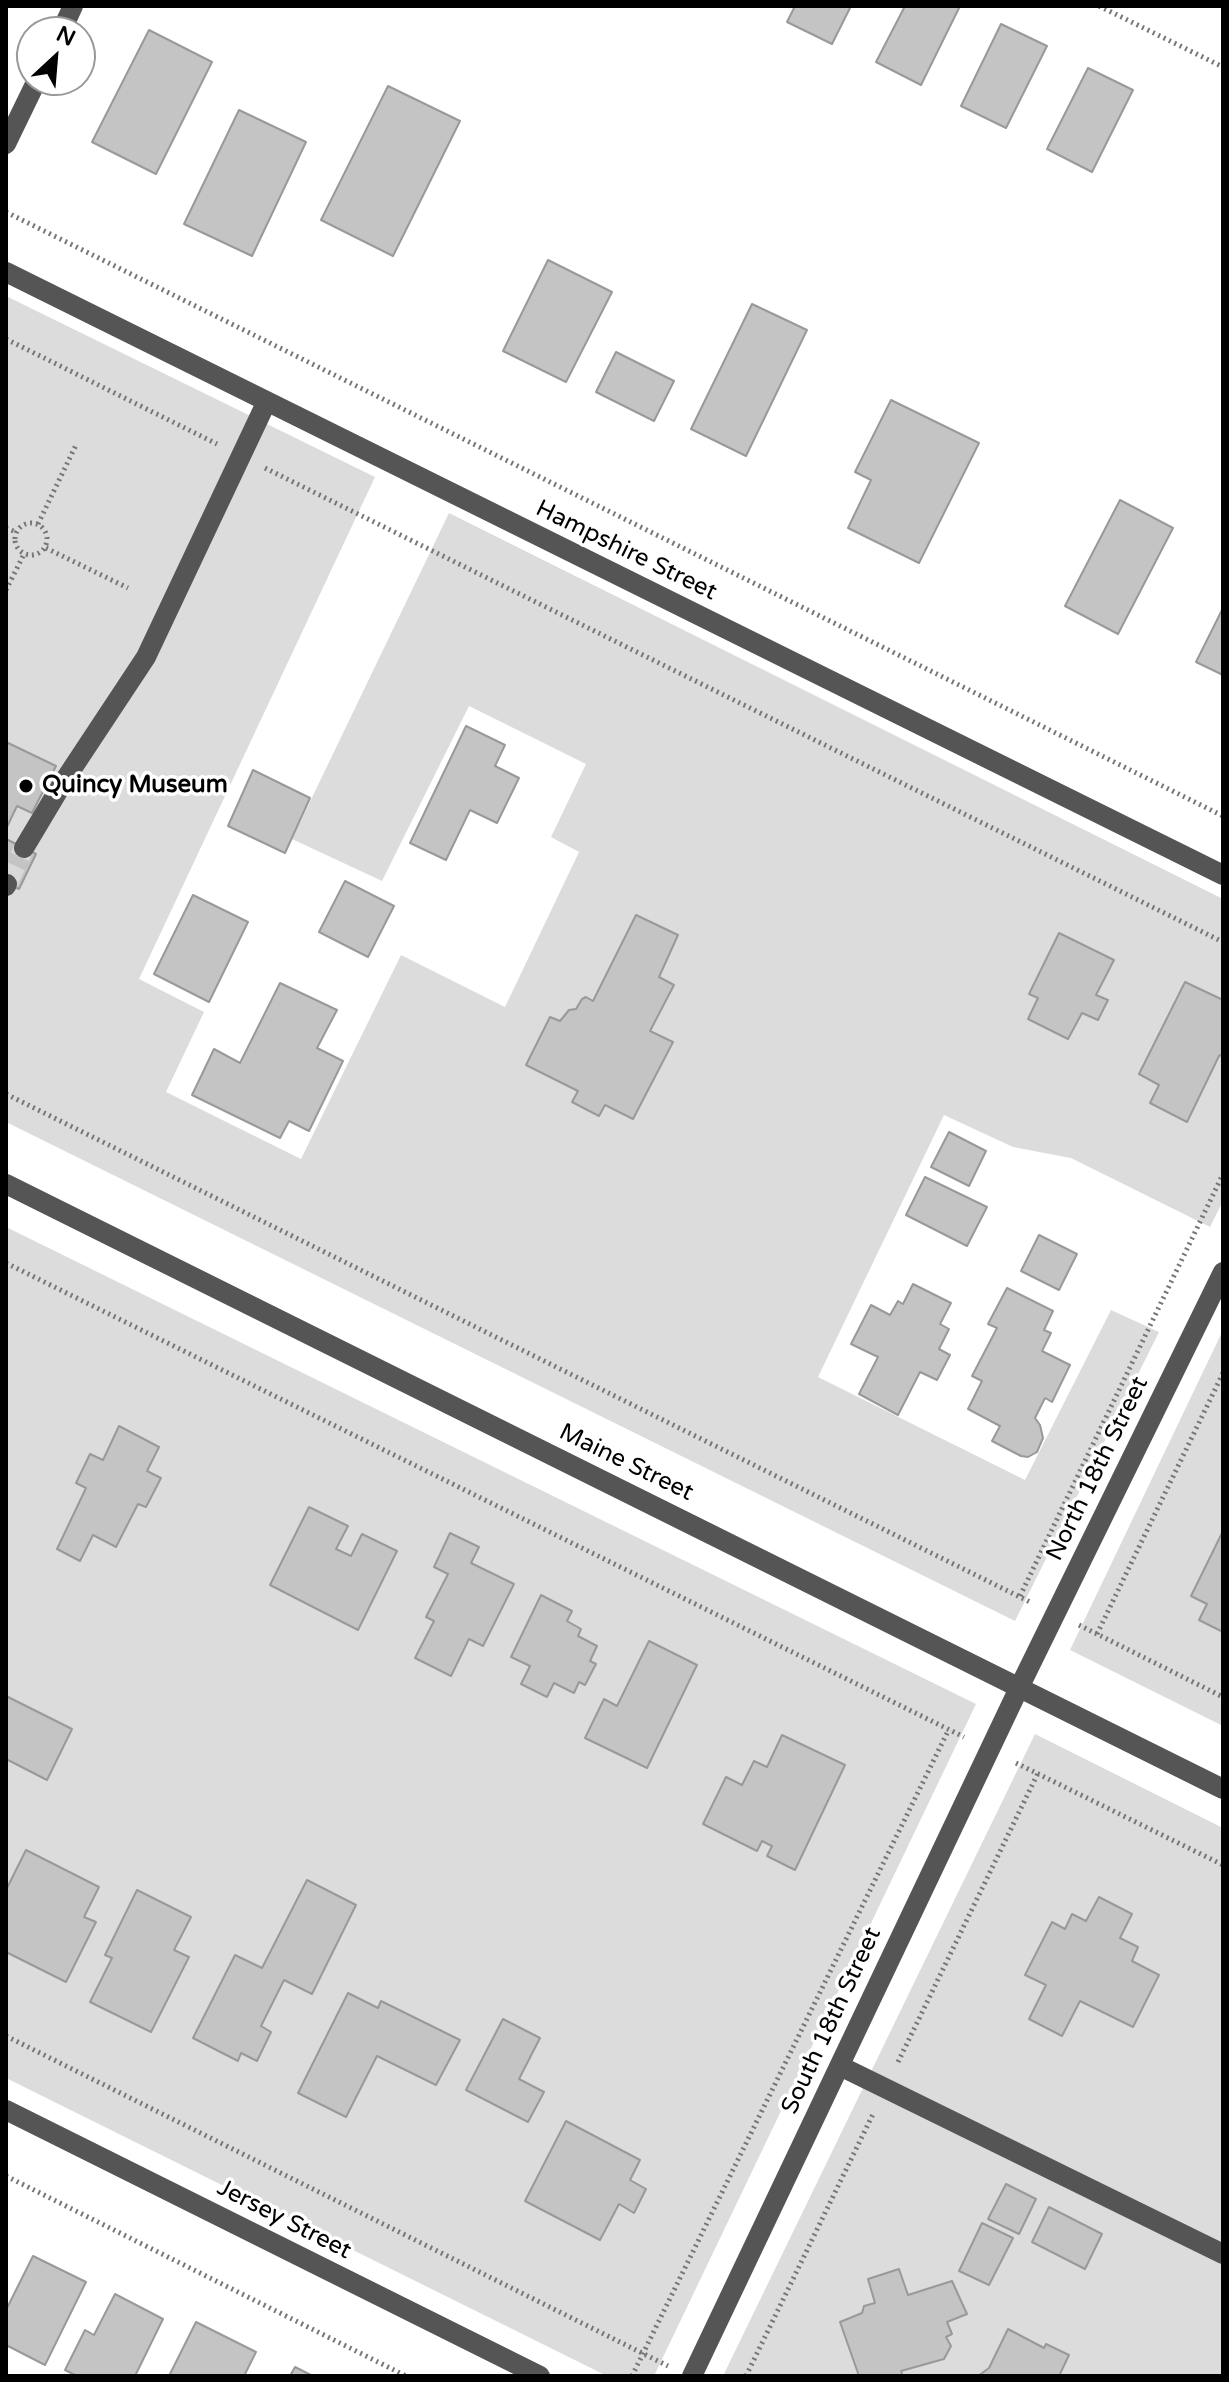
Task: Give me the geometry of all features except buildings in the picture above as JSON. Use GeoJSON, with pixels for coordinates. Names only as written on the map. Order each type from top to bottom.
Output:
{"type":"FeatureCollection","features":[{"type":"Feature","properties":{"kind":"street"},"geometry":{"type":"LineString","coordinates":[[6,144],[29,96]]}},
{"type":"Feature","properties":{"kind":"street","name":"Hampshire Street"},"geometry":{"type":"LineString","coordinates":[[6,272],[1223,875]]}},
{"type":"Feature","properties":{"kind":"street"},"geometry":{"type":"LineString","coordinates":[[24,848],[146,657],[266,403]]}},
{"type":"Feature","properties":{"kind":"street","name":"Maine Street"},"geometry":{"type":"LineString","coordinates":[[6,1184],[1223,1789]]}},
{"type":"Feature","properties":{"kind":"street","name":"North 18th Street"},"geometry":{"type":"LineString","coordinates":[[1019,1688],[1223,1272]]}},
{"type":"Feature","properties":{"kind":"street","name":"South 18th Street"},"geometry":{"type":"LineString","coordinates":[[685,2373],[840,2066],[1019,1688]]}},
{"type":"Feature","properties":{"kind":"street"},"geometry":{"type":"LineString","coordinates":[[840,2066],[1223,2254]]}},
{"type":"Feature","properties":{"kind":"street","name":"Jersey Street"},"geometry":{"type":"LineString","coordinates":[[6,2110],[540,2376]]}},
{"type":"Feature","properties":{"kind":"path"},"geometry":{"type":"LineString","coordinates":[[1099,6],[1223,67]]}},
{"type":"Feature","properties":{"kind":"path"},"geometry":{"type":"LineString","coordinates":[[6,212],[1223,816]]}},
{"type":"Feature","properties":{"kind":"path"},"geometry":{"type":"LineString","coordinates":[[6,339],[1223,942]]}},
{"type":"Feature","properties":{"kind":"path"},"geometry":{"type":"LineString","coordinates":[[38,524],[76,445]]}},
{"type":"Feature","properties":{"kind":"path"},"geometry":{"type":"LineString","coordinates":[[38,524],[48,537],[46,548],[33,556],[24,554],[16,547],[16,532],[23,525],[38,524]]}},
{"type":"Feature","properties":{"kind":"path"},"geometry":{"type":"LineString","coordinates":[[6,528],[16,532]]}},
{"type":"Feature","properties":{"kind":"path"},"geometry":{"type":"LineString","coordinates":[[46,548],[128,588]]}},
{"type":"Feature","properties":{"kind":"path"},"geometry":{"type":"LineString","coordinates":[[6,590],[24,554]]}},
{"type":"Feature","properties":{"kind":"path"},"geometry":{"type":"LineString","coordinates":[[6,1094],[1223,1697]]}},
{"type":"Feature","properties":{"kind":"path"},"geometry":{"type":"LineString","coordinates":[[1020,1596],[1223,1174]]}},
{"type":"Feature","properties":{"kind":"path"},"geometry":{"type":"LineString","coordinates":[[6,1263],[1223,1865]]}},
{"type":"Feature","properties":{"kind":"path"},"geometry":{"type":"LineString","coordinates":[[1097,1634],[1223,1373]]}},
{"type":"Feature","properties":{"kind":"path"},"geometry":{"type":"LineString","coordinates":[[632,2376],[949,1729]]}},
{"type":"Feature","properties":{"kind":"path"},"geometry":{"type":"LineString","coordinates":[[6,2036],[685,2373]]}},
{"type":"Feature","properties":{"kind":"path"},"geometry":{"type":"LineString","coordinates":[[6,2176],[406,2376]]}},
{"type":"Feature","properties":{"kind":"shaded area"},"geometry":{"type":"Polygon","coordinates":[[[6,296],[375,477],[139,979],[204,1012],[166,1092],[301,1159],[401,955],[505,1007],[579,852],[551,837],[586,764],[469,706],[382,881],[292,839],[449,513],[1223,899],[1223,1201],[1210,1227],[1071,1158],[1013,1147],[944,1115],[818,1377],[1025,1480],[1111,1310],[1159,1332],[1015,1621],[6,1122],[6,296]]]}},
{"type":"Feature","properties":{"kind":"shaded area"},"geometry":{"type":"Polygon","coordinates":[[[6,1227],[976,1704],[654,2376],[607,2376],[6,2078],[6,1227]]]}},
{"type":"Feature","properties":{"kind":"shaded area"},"geometry":{"type":"Polygon","coordinates":[[[1223,1330],[1223,1726],[1070,1650],[1223,1330]]]}},
{"type":"Feature","properties":{"kind":"shaded area"},"geometry":{"type":"Polygon","coordinates":[[[1035,1734],[1223,1828],[1223,2376],[723,2376],[1035,1734]]]}},
{"type":"Feature","properties":{"kind":"tunnel"},"geometry":{"type":"LineString","coordinates":[[7,884],[24,848]]}},
{"type":"Feature","properties":{"kind":"place","name":"Quincy Museum"},"geometry":{"type":"Point","coordinates":[26,786]}}]}
